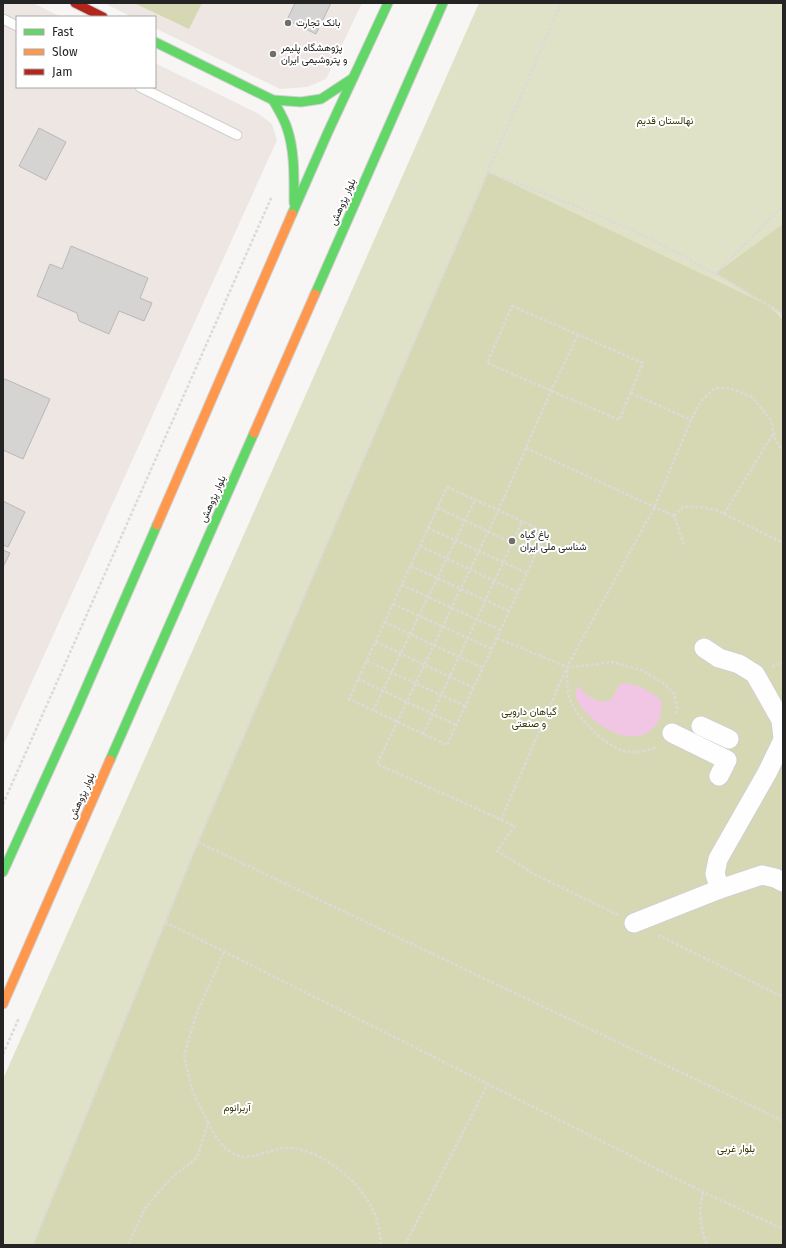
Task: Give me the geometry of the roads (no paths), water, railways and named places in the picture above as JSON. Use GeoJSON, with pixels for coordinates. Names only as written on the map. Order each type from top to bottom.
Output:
{"type":"FeatureCollection","features":[{"type":"Feature","properties":{"kind":"street"},"geometry":{"type":"LineString","coordinates":[[75,3],[101,16]]}},
{"type":"Feature","properties":{"kind":"street"},"geometry":{"type":"LineString","coordinates":[[3,872],[76,712],[294,212],[388,3]]}},
{"type":"Feature","properties":{"kind":"street","name":"بلوار پژوهش"},"geometry":{"type":"LineString","coordinates":[[3,1004],[443,3]]}},
{"type":"Feature","properties":{"kind":"street"},"geometry":{"type":"LineString","coordinates":[[156,42],[273,100],[301,102],[320,99],[353,78]]}},
{"type":"Feature","properties":{"kind":"street"},"geometry":{"type":"LineString","coordinates":[[273,100],[282,116],[289,134],[293,173],[294,212]]}},
{"type":"Feature","properties":{"kind":"street"},"geometry":{"type":"LineString","coordinates":[[704,648],[719,658],[739,664],[754,674],[782,720],[783,739],[767,773],[718,859],[715,874],[720,889]]}},
{"type":"Feature","properties":{"kind":"street"},"geometry":{"type":"LineString","coordinates":[[672,733],[727,760],[719,776]]}},
{"type":"Feature","properties":{"kind":"street"},"geometry":{"type":"LineString","coordinates":[[707,750],[715,733]]}},
{"type":"Feature","properties":{"kind":"street"},"geometry":{"type":"LineString","coordinates":[[634,923],[720,889],[762,875],[776,878],[783,882]]}},
{"type":"Feature","properties":{"kind":"lane"},"geometry":{"type":"LineString","coordinates":[[3,20],[16,26]]}},
{"type":"Feature","properties":{"kind":"lane"},"geometry":{"type":"LineString","coordinates":[[142,88],[237,135]]}},
{"type":"Feature","properties":{"kind":"place","name":"بانک تجارت"},"geometry":{"type":"Point","coordinates":[288,23]}},
{"type":"Feature","properties":{"kind":"place","name":"پژوهشگاه پلیمر و پتروشیمی ایران"},"geometry":{"type":"Point","coordinates":[273,54]}},
{"type":"Feature","properties":{"kind":"place","name":"باغ گیاه‌ شناسی ملی ایران"},"geometry":{"type":"Point","coordinates":[512,541]}},
{"type":"Feature","properties":{"kind":"park label","name":"نهالستان قدیم"},"geometry":{"type":"Point","coordinates":[665,121]}},
{"type":"Feature","properties":{"kind":"park label","name":"گیاهان دارویی و صنعتی"},"geometry":{"type":"Point","coordinates":[529,718]}},
{"type":"Feature","properties":{"kind":"park label","name":"آربرانوم"},"geometry":{"type":"Point","coordinates":[237,1108]}},
{"type":"Feature","properties":{"kind":"park label","name":"بلوار غربی"},"geometry":{"type":"Point","coordinates":[736,1149]}}]}
